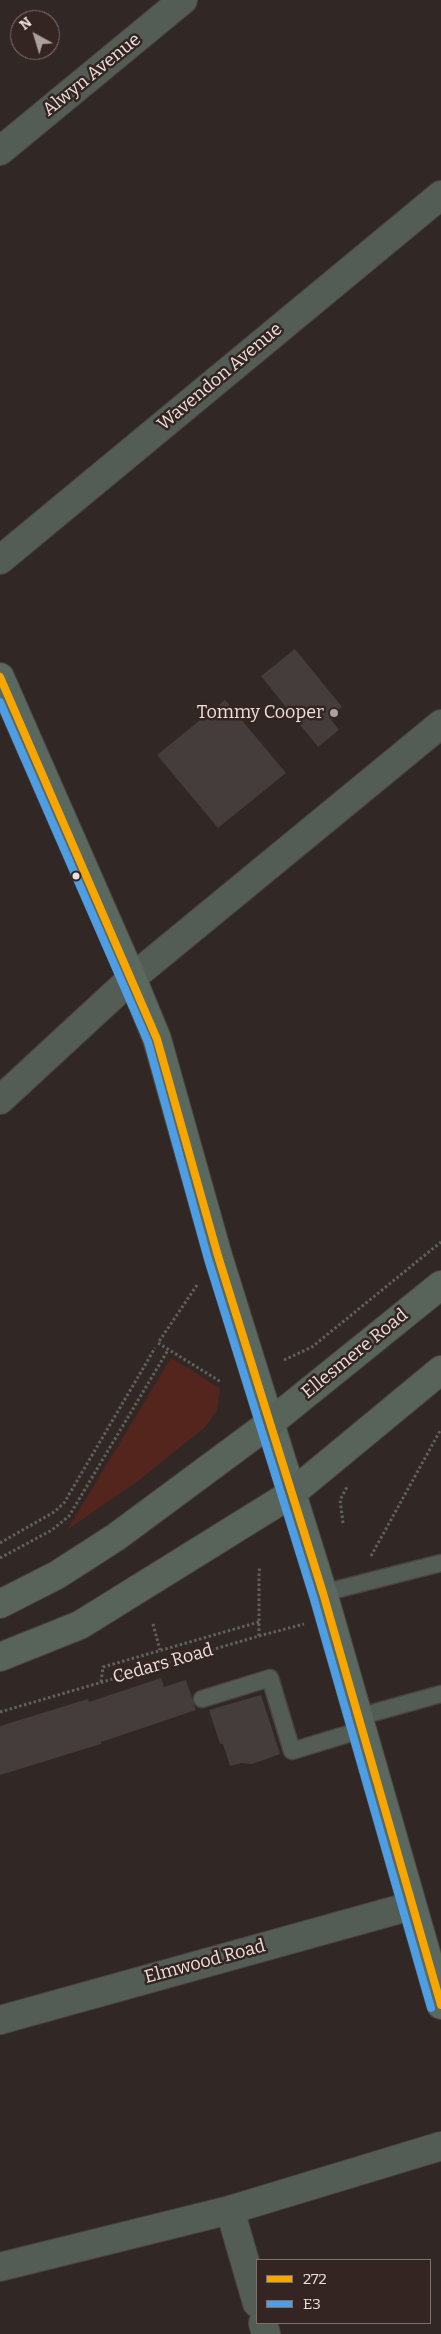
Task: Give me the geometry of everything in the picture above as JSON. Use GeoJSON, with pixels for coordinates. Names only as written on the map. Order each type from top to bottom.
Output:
{"type":"FeatureCollection","features":[{"type":"Feature","properties":{"kind":"highway","name":"Ellesmere Road"},"geometry":{"type":"LineString","coordinates":[[270,1423],[441,1284]]}},
{"type":"Feature","properties":{"kind":"highway"},"geometry":{"type":"LineString","coordinates":[[0,1657],[80,1625],[291,1494],[441,1370]]}},
{"type":"Feature","properties":{"kind":"highway"},"geometry":{"type":"LineString","coordinates":[[0,1604],[57,1575],[116,1536],[270,1423]]}},
{"type":"Feature","properties":{"kind":"street","name":"Alwyn Avenue"},"geometry":{"type":"LineString","coordinates":[[0,151],[183,0]]}},
{"type":"Feature","properties":{"kind":"street","name":"Wavendon Avenue"},"geometry":{"type":"LineString","coordinates":[[0,560],[441,195]]}},
{"type":"Feature","properties":{"kind":"street"},"geometry":{"type":"LineString","coordinates":[[0,677],[157,1039],[218,1256],[326,1605],[441,2005]]}},
{"type":"Feature","properties":{"kind":"street"},"geometry":{"type":"LineString","coordinates":[[0,1100],[132,978],[441,724]]}},
{"type":"Feature","properties":{"kind":"street","name":"Elmwood Road"},"geometry":{"type":"LineString","coordinates":[[0,2020],[411,1906]]}},
{"type":"Feature","properties":{"kind":"street"},"geometry":{"type":"LineString","coordinates":[[0,2267],[230,2210],[441,2146]]}},
{"type":"Feature","properties":{"kind":"street"},"geometry":{"type":"LineString","coordinates":[[230,2210],[256,2300]]}},
{"type":"Feature","properties":{"kind":"lane"},"geometry":{"type":"LineString","coordinates":[[326,1605],[355,1585],[441,1563]]}},
{"type":"Feature","properties":{"kind":"lane"},"geometry":{"type":"LineString","coordinates":[[202,1699],[270,1678],[292,1751],[441,1694]]}},
{"type":"Feature","properties":{"kind":"path","name":"Ellesmere Road"},"geometry":{"type":"LineString","coordinates":[[284,1360],[312,1347],[441,1242]]}},
{"type":"Feature","properties":{"kind":"path"},"geometry":{"type":"LineString","coordinates":[[218,1256],[158,1343],[221,1382]]}},
{"type":"Feature","properties":{"kind":"path"},"geometry":{"type":"LineString","coordinates":[[0,1543],[54,1512],[64,1503],[155,1348]]}},
{"type":"Feature","properties":{"kind":"path"},"geometry":{"type":"LineString","coordinates":[[0,1558],[52,1530],[69,1516],[168,1350]]}},
{"type":"Feature","properties":{"kind":"path"},"geometry":{"type":"LineString","coordinates":[[355,1585],[441,1429]]}},
{"type":"Feature","properties":{"kind":"path"},"geometry":{"type":"LineString","coordinates":[[343,1523],[340,1500],[342,1494],[352,1481]]}},
{"type":"Feature","properties":{"kind":"path"},"geometry":{"type":"LineString","coordinates":[[259,1636],[258,1572],[260,1566]]}},
{"type":"Feature","properties":{"kind":"path","name":"Cedars Road"},"geometry":{"type":"LineString","coordinates":[[0,1712],[259,1636],[326,1605]]}},
{"type":"Feature","properties":{"kind":"path"},"geometry":{"type":"LineString","coordinates":[[101,1682],[103,1668],[259,1622]]}},
{"type":"Feature","properties":{"kind":"path"},"geometry":{"type":"LineString","coordinates":[[153,1624],[160,1650]]}},
{"type":"Feature","properties":{"kind":"shaded area"},"geometry":{"type":"Polygon","coordinates":[[[171,1358],[220,1388],[217,1410],[205,1427],[138,1481],[67,1530],[171,1358]]]}},
{"type":"Feature","properties":{"kind":"building"},"geometry":{"type":"Polygon","coordinates":[[[295,649],[342,707],[329,717],[339,730],[318,747],[261,676],[295,649]]]}},
{"type":"Feature","properties":{"kind":"building"},"geometry":{"type":"Polygon","coordinates":[[[225,700],[286,773],[218,828],[157,755],[225,700]]]}},
{"type":"Feature","properties":{"kind":"building"},"geometry":{"type":"Polygon","coordinates":[[[161,1678],[164,1687],[186,1680],[196,1710],[101,1742],[101,1744],[0,1775],[0,1726],[88,1699],[89,1702],[161,1678]]]}},
{"type":"Feature","properties":{"kind":"building"},"geometry":{"type":"Polygon","coordinates":[[[261,1695],[280,1754],[252,1764],[241,1763],[230,1766],[223,1744],[220,1744],[209,1710],[261,1695]]]}},
{"type":"Feature","properties":{"kind":"transit line","name":"272"},"geometry":{"type":"LineString","coordinates":[[0,677],[157,1039],[218,1256],[323,1593],[441,2005]]}},
{"type":"Feature","properties":{"kind":"transit line","name":"E3"},"geometry":{"type":"LineString","coordinates":[[0,702],[148,1042],[208,1259],[313,1596],[431,2008]]}},
{"type":"Feature","properties":{"kind":"place","name":"Tommy Cooper"},"geometry":{"type":"Point","coordinates":[334,713]}}]}
